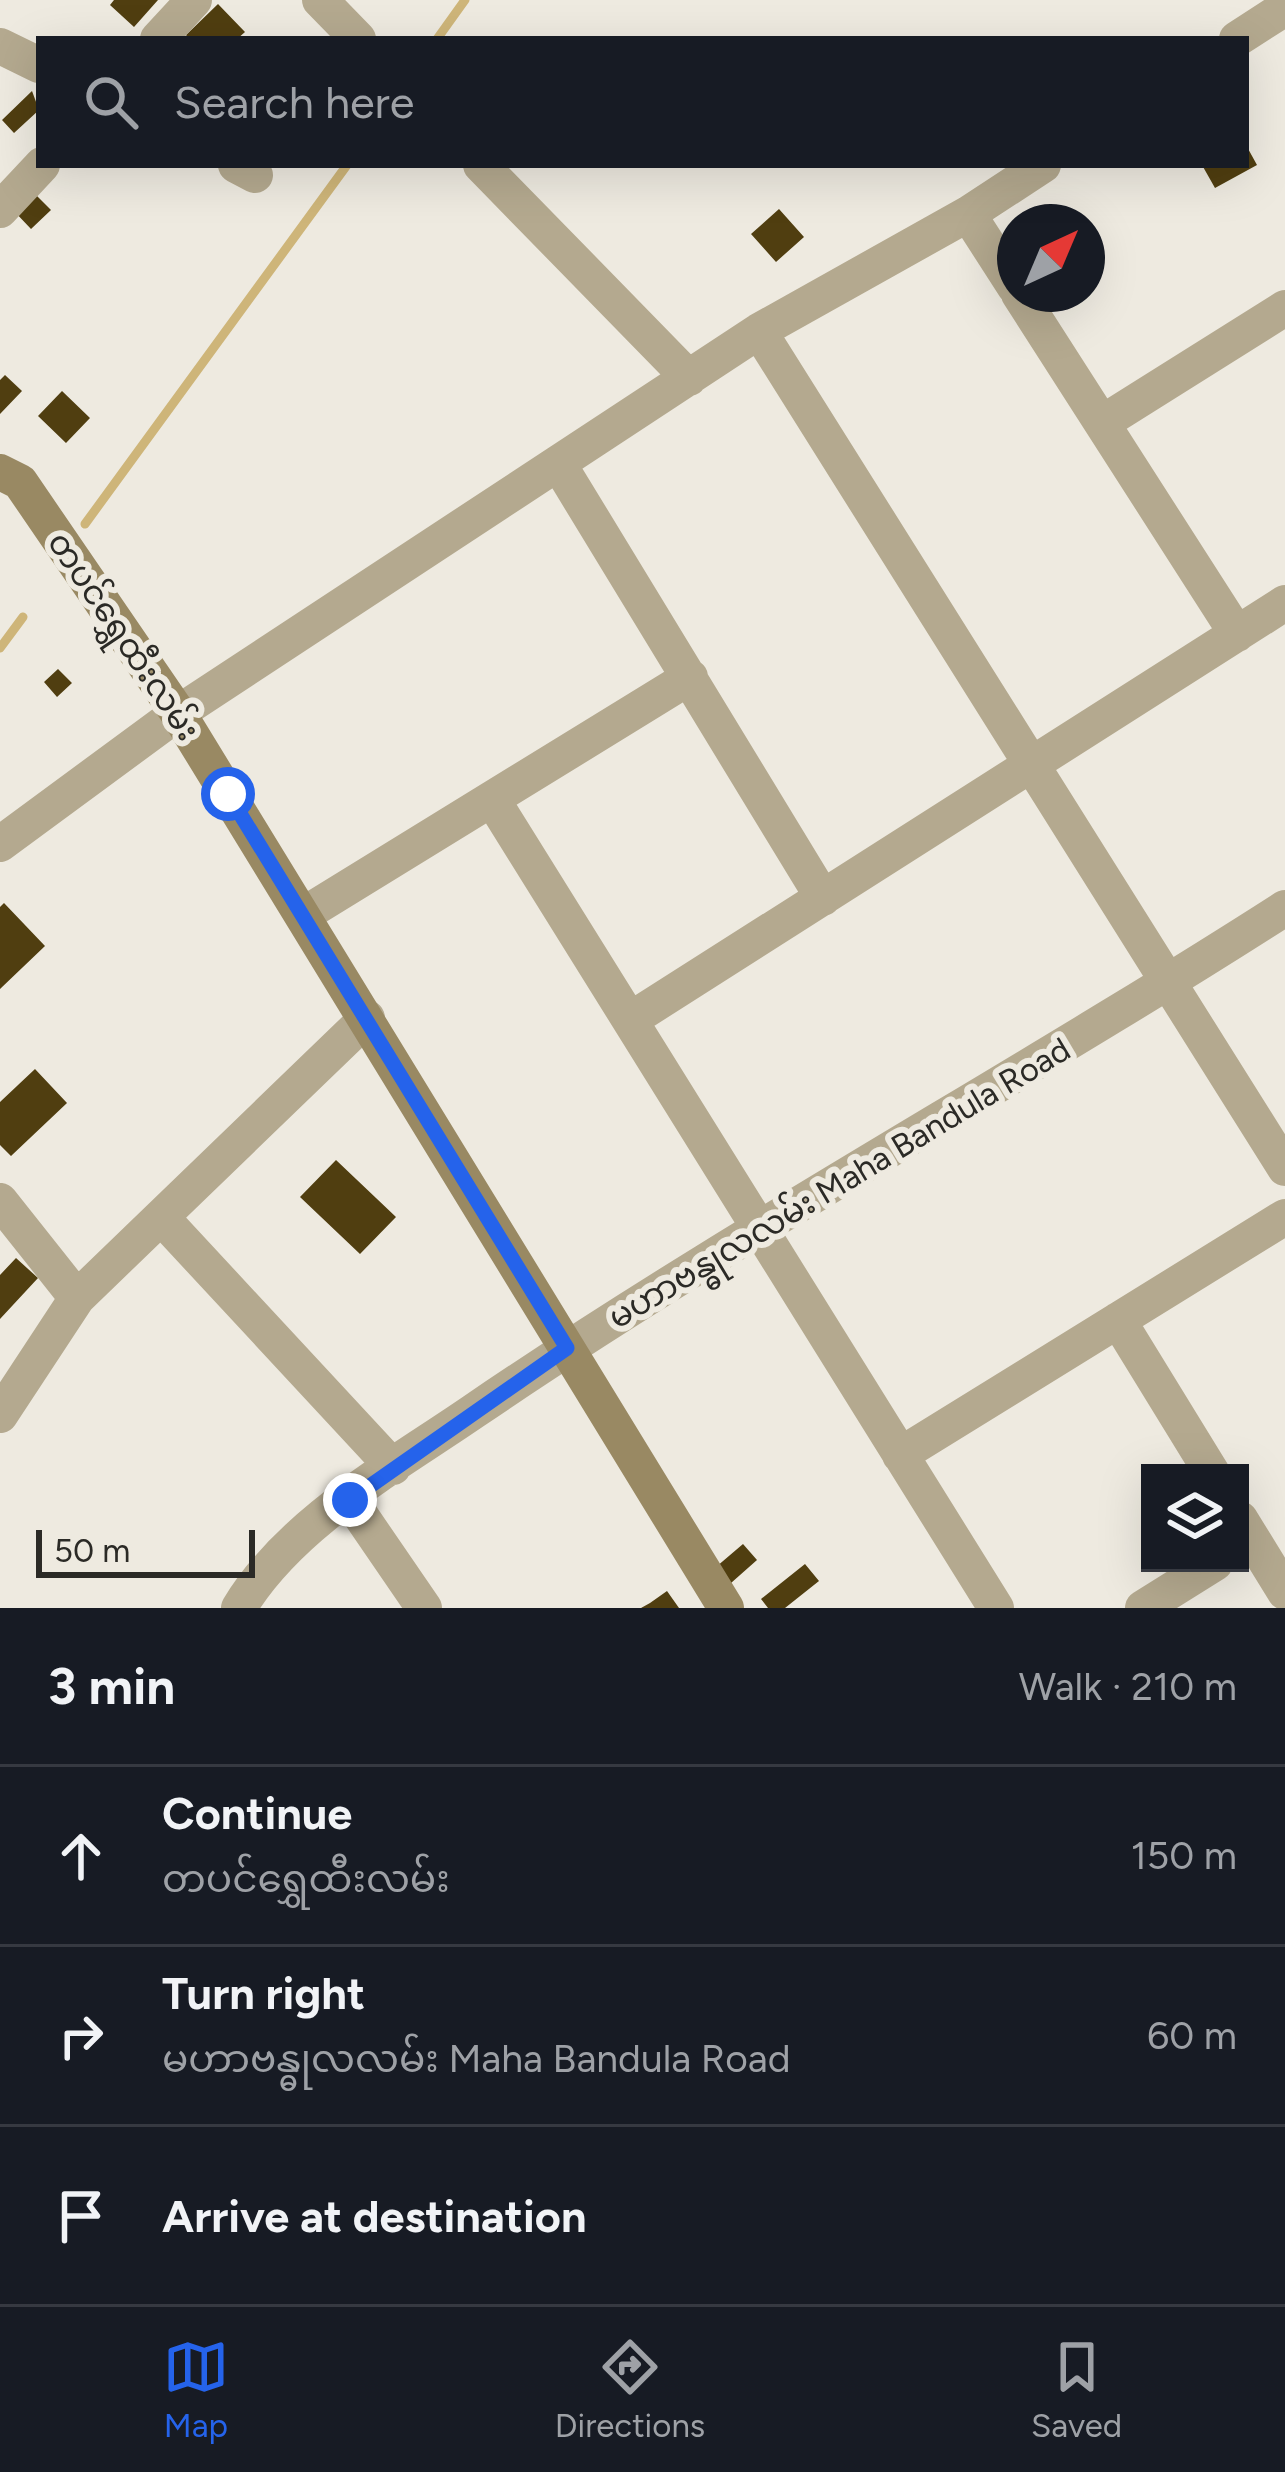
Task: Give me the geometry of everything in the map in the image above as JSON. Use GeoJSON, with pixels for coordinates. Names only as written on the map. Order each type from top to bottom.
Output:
{"type":"FeatureCollection","features":[{"type":"Feature","properties":{"kind":"street"},"geometry":{"type":"LineString","coordinates":[[161,36],[194,0]]}},
{"type":"Feature","properties":{"kind":"street"},"geometry":{"type":"LineString","coordinates":[[320,0],[355,36]]}},
{"type":"Feature","properties":{"kind":"street"},"geometry":{"type":"LineString","coordinates":[[1242,36],[1285,8]]}},
{"type":"Feature","properties":{"kind":"street"},"geometry":{"type":"LineString","coordinates":[[0,46],[36,64]]}},
{"type":"Feature","properties":{"kind":"street"},"geometry":{"type":"LineString","coordinates":[[0,211],[39,168]]}},
{"type":"Feature","properties":{"kind":"street"},"geometry":{"type":"LineString","coordinates":[[485,168],[689,378]]}},
{"type":"Feature","properties":{"kind":"street"},"geometry":{"type":"LineString","coordinates":[[0,844],[178,713],[759,331],[968,214],[1038,168]]}},
{"type":"Feature","properties":{"kind":"street"},"geometry":{"type":"LineString","coordinates":[[968,214],[997,260]]}},
{"type":"Feature","properties":{"kind":"street"},"geometry":{"type":"LineString","coordinates":[[1102,423],[1285,308]]}},
{"type":"Feature","properties":{"kind":"street"},"geometry":{"type":"LineString","coordinates":[[1031,312],[1237,634]]}},
{"type":"Feature","properties":{"kind":"street"},"geometry":{"type":"LineString","coordinates":[[759,331],[1285,1168]]}},
{"type":"Feature","properties":{"kind":"street"},"geometry":{"type":"LineString","coordinates":[[558,464],[823,898]]}},
{"type":"Feature","properties":{"kind":"street","name":"တပင်ရွှေထီးလမ်း"},"geometry":{"type":"LineString","coordinates":[[7,486],[178,713],[726,1608]]}},
{"type":"Feature","properties":{"kind":"street"},"geometry":{"type":"LineString","coordinates":[[630,1021],[1285,603]]}},
{"type":"Feature","properties":{"kind":"street"},"geometry":{"type":"LineString","coordinates":[[303,915],[690,676]]}},
{"type":"Feature","properties":{"kind":"street"},"geometry":{"type":"LineString","coordinates":[[492,800],[996,1608]]}},
{"type":"Feature","properties":{"kind":"street","name":"မဟာဗန္ဓုလလမ်း Maha Bandula Road"},"geometry":{"type":"LineString","coordinates":[[239,1608],[254,1583],[301,1537],[393,1467],[567,1348],[1285,908]]}},
{"type":"Feature","properties":{"kind":"street"},"geometry":{"type":"LineString","coordinates":[[0,1414],[77,1298],[368,1018]]}},
{"type":"Feature","properties":{"kind":"street"},"geometry":{"type":"LineString","coordinates":[[0,1201],[77,1298]]}},
{"type":"Feature","properties":{"kind":"street"},"geometry":{"type":"LineString","coordinates":[[161,1217],[393,1467]]}},
{"type":"Feature","properties":{"kind":"street"},"geometry":{"type":"LineString","coordinates":[[900,1455],[1285,1217]]}},
{"type":"Feature","properties":{"kind":"street"},"geometry":{"type":"LineString","coordinates":[[1118,1320],[1206,1464]]}},
{"type":"Feature","properties":{"kind":"street"},"geometry":{"type":"LineString","coordinates":[[350,1500],[424,1608]]}},
{"type":"Feature","properties":{"kind":"street"},"geometry":{"type":"LineString","coordinates":[[1249,1542],[1285,1592]]}},
{"type":"Feature","properties":{"kind":"street"},"geometry":{"type":"LineString","coordinates":[[1143,1608],[1201,1572]]}},
{"type":"Feature","properties":{"kind":"building"},"geometry":{"type":"Polygon","coordinates":[[[114,0],[158,0],[134,27],[110,5],[114,0]]]}},
{"type":"Feature","properties":{"kind":"building"},"geometry":{"type":"Polygon","coordinates":[[[218,4],[245,32],[240,36],[186,35],[218,4]]]}},
{"type":"Feature","properties":{"kind":"building"},"geometry":{"type":"Polygon","coordinates":[[[32,91],[36,113],[14,133],[2,120],[32,91]]]}},
{"type":"Feature","properties":{"kind":"building"},"geometry":{"type":"Polygon","coordinates":[[[1249,150],[1257,165],[1215,188],[1204,168],[1249,168],[1249,150]]]}},
{"type":"Feature","properties":{"kind":"building"},"geometry":{"type":"Polygon","coordinates":[[[32,191],[51,210],[31,229],[13,210],[32,191]]]}},
{"type":"Feature","properties":{"kind":"building"},"geometry":{"type":"Polygon","coordinates":[[[779,209],[804,237],[776,262],[751,234],[779,209]]]}},
{"type":"Feature","properties":{"kind":"building"},"geometry":{"type":"Polygon","coordinates":[[[5,375],[22,391],[0,414],[0,380],[5,375]]]}},
{"type":"Feature","properties":{"kind":"building"},"geometry":{"type":"Polygon","coordinates":[[[62,391],[90,418],[66,443],[38,416],[62,391]]]}},
{"type":"Feature","properties":{"kind":"building"},"geometry":{"type":"Polygon","coordinates":[[[58,669],[72,683],[57,697],[44,682],[58,669]]]}},
{"type":"Feature","properties":{"kind":"building"},"geometry":{"type":"Polygon","coordinates":[[[4,903],[45,946],[0,989],[0,907],[4,903]]]}},
{"type":"Feature","properties":{"kind":"building"},"geometry":{"type":"Polygon","coordinates":[[[35,1069],[67,1103],[11,1156],[0,1145],[0,1102],[35,1069]]]}},
{"type":"Feature","properties":{"kind":"building"},"geometry":{"type":"Polygon","coordinates":[[[336,1160],[396,1217],[360,1254],[300,1197],[336,1160]]]}},
{"type":"Feature","properties":{"kind":"building"},"geometry":{"type":"Polygon","coordinates":[[[16,1258],[38,1278],[0,1319],[0,1275],[16,1258]]]}},
{"type":"Feature","properties":{"kind":"building"},"geometry":{"type":"Polygon","coordinates":[[[743,1544],[757,1560],[731,1583],[716,1567],[743,1544]]]}},
{"type":"Feature","properties":{"kind":"building"},"geometry":{"type":"Polygon","coordinates":[[[805,1564],[819,1581],[785,1608],[768,1608],[761,1599],[805,1564]]]}},
{"type":"Feature","properties":{"kind":"building"},"geometry":{"type":"Polygon","coordinates":[[[667,1591],[679,1608],[641,1608],[650,1603],[667,1591]]]}},
{"type":"Feature","properties":{"kind":"waterway"},"geometry":{"type":"LineString","coordinates":[[439,36],[465,0]]}},
{"type":"Feature","properties":{"kind":"waterway"},"geometry":{"type":"LineString","coordinates":[[85,524],[345,168]]}},
{"type":"Feature","properties":{"kind":"waterway"},"geometry":{"type":"LineString","coordinates":[[0,648],[23,617]]}},
{"type":"Feature","properties":{"kind":"route"},"geometry":{"type":"LineString","coordinates":[[228,794],[567,1348],[350,1500]]}}]}
